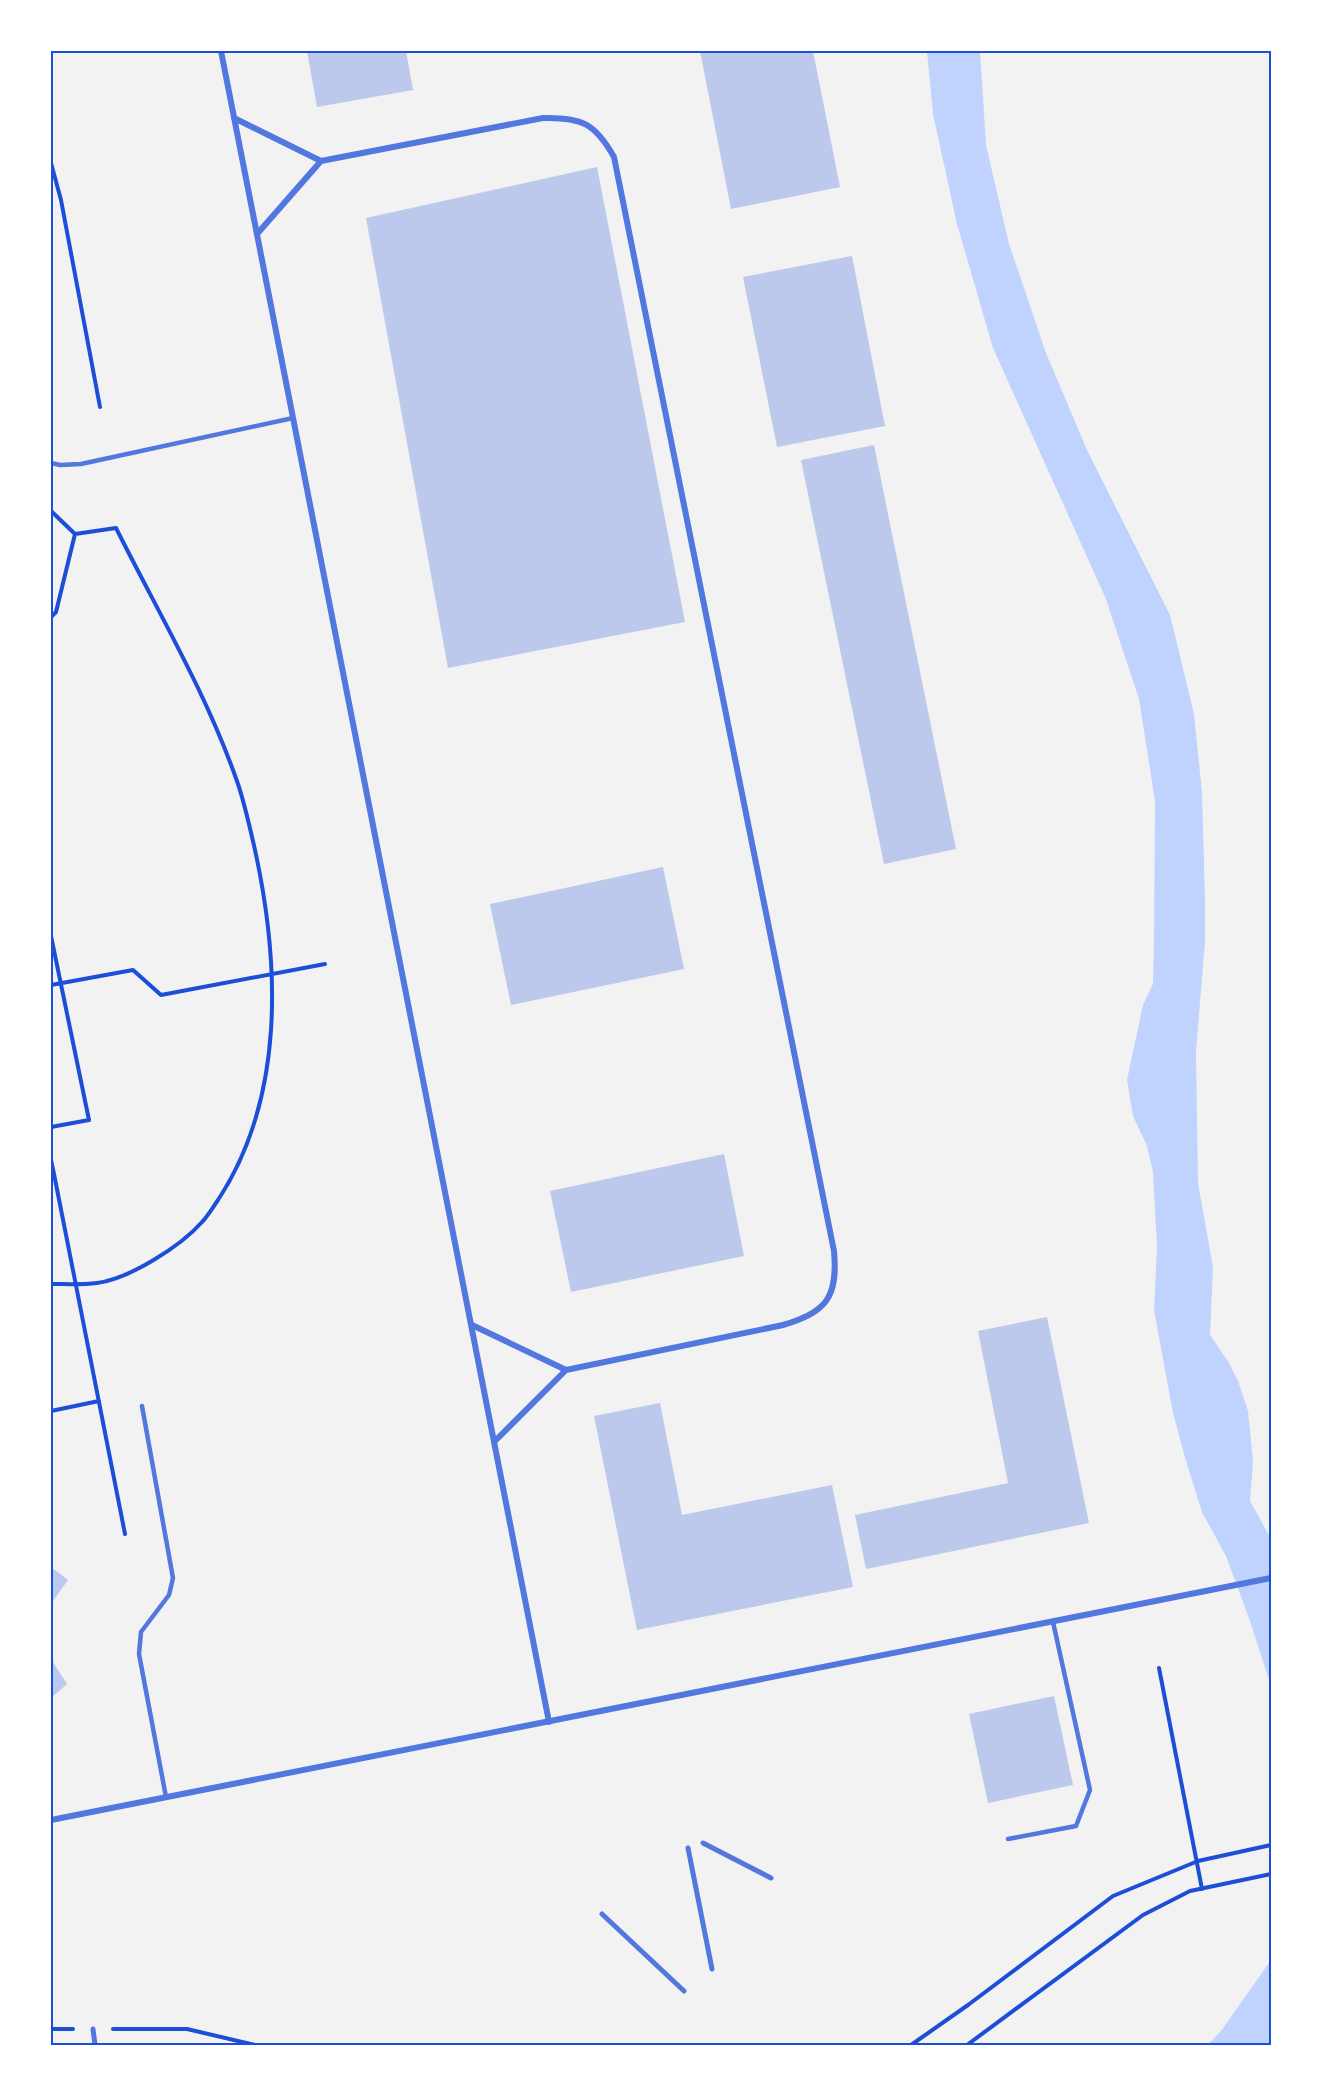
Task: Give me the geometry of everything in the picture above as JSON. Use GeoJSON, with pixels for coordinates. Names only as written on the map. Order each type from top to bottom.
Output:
{"type":"FeatureCollection","features":[{"type":"Feature","properties":{"kind":"street"},"geometry":{"type":"LineString","coordinates":[[221,51],[549,1722]]}},
{"type":"Feature","properties":{"kind":"street"},"geometry":{"type":"LineString","coordinates":[[234,118],[321,161],[543,117],[566,117],[586,123],[603,137],[614,156],[830,1227],[837,1274],[831,1294],[819,1309],[804,1319],[566,1370],[495,1441]]}},
{"type":"Feature","properties":{"kind":"street"},"geometry":{"type":"LineString","coordinates":[[257,234],[321,161]]}},
{"type":"Feature","properties":{"kind":"street"},"geometry":{"type":"LineString","coordinates":[[472,1325],[566,1370]]}},
{"type":"Feature","properties":{"kind":"street"},"geometry":{"type":"LineString","coordinates":[[51,1820],[1271,1578]]}},
{"type":"Feature","properties":{"kind":"street"},"geometry":{"type":"LineString","coordinates":[[703,1843],[771,1878]]}},
{"type":"Feature","properties":{"kind":"street"},"geometry":{"type":"LineString","coordinates":[[688,1848],[712,1969]]}},
{"type":"Feature","properties":{"kind":"street"},"geometry":{"type":"LineString","coordinates":[[602,1914],[684,1991]]}},
{"type":"Feature","properties":{"kind":"street"},"geometry":{"type":"LineString","coordinates":[[93,2029],[95,2045]]}},
{"type":"Feature","properties":{"kind":"lane"},"geometry":{"type":"LineString","coordinates":[[51,462],[60,465],[81,464],[293,418]]}},
{"type":"Feature","properties":{"kind":"lane"},"geometry":{"type":"LineString","coordinates":[[142,1406],[173,1578],[169,1595],[141,1632],[139,1654],[166,1797]]}},
{"type":"Feature","properties":{"kind":"lane"},"geometry":{"type":"LineString","coordinates":[[1008,1839],[1076,1826],[1090,1790],[1053,1622]]}},
{"type":"Feature","properties":{"kind":"path"},"geometry":{"type":"LineString","coordinates":[[51,163],[61,200],[100,407]]}},
{"type":"Feature","properties":{"kind":"path"},"geometry":{"type":"LineString","coordinates":[[51,511],[75,534]]}},
{"type":"Feature","properties":{"kind":"path"},"geometry":{"type":"LineString","coordinates":[[51,1284],[99,1283],[125,1274],[153,1261],[180,1242],[202,1222],[237,1169],[250,1136],[265,1072],[273,974],[266,910],[250,828],[238,785],[209,712],[116,528],[75,534]]}},
{"type":"Feature","properties":{"kind":"path"},"geometry":{"type":"LineString","coordinates":[[51,617],[56,612],[75,534]]}},
{"type":"Feature","properties":{"kind":"path"},"geometry":{"type":"LineString","coordinates":[[51,936],[89,1120],[51,1127]]}},
{"type":"Feature","properties":{"kind":"path"},"geometry":{"type":"LineString","coordinates":[[51,985],[133,970],[161,994],[325,964]]}},
{"type":"Feature","properties":{"kind":"path"},"geometry":{"type":"LineString","coordinates":[[51,1160],[125,1534]]}},
{"type":"Feature","properties":{"kind":"path"},"geometry":{"type":"LineString","coordinates":[[51,1411],[99,1401]]}},
{"type":"Feature","properties":{"kind":"path"},"geometry":{"type":"LineString","coordinates":[[1159,1668],[1202,1889]]}},
{"type":"Feature","properties":{"kind":"path"},"geometry":{"type":"LineString","coordinates":[[911,2045],[968,2006],[1113,1896],[1198,1861],[1271,1845]]}},
{"type":"Feature","properties":{"kind":"path"},"geometry":{"type":"LineString","coordinates":[[967,2045],[1143,1915],[1190,1891],[1271,1874]]}},
{"type":"Feature","properties":{"kind":"path"},"geometry":{"type":"LineString","coordinates":[[51,2029],[187,2029],[255,2045]]}},
{"type":"Feature","properties":{"kind":"water"},"geometry":{"type":"Polygon","coordinates":[[[927,51],[980,51],[986,145],[1009,244],[1046,353],[1087,450],[1170,615],[1194,714],[1202,793],[1205,900],[1205,941],[1196,1052],[1198,1183],[1213,1267],[1210,1335],[1238,1381],[1248,1411],[1253,1461],[1250,1501],[1271,1539],[1271,1686],[1226,1556],[1202,1512],[1186,1461],[1173,1413],[1154,1310],[1157,1247],[1153,1172],[1147,1146],[1133,1116],[1127,1080],[1143,1005],[1153,984],[1155,801],[1139,699],[1106,599],[993,348],[957,224],[933,114],[927,51]]]}},
{"type":"Feature","properties":{"kind":"water"},"geometry":{"type":"Polygon","coordinates":[[[1271,1960],[1271,2045],[1208,2045],[1221,2031],[1271,1960]]]}},
{"type":"Feature","properties":{"kind":"building"},"geometry":{"type":"Polygon","coordinates":[[[307,51],[406,51],[413,90],[317,107],[307,51]]]}},
{"type":"Feature","properties":{"kind":"building"},"geometry":{"type":"Polygon","coordinates":[[[700,51],[813,51],[840,187],[731,209],[700,51]]]}},
{"type":"Feature","properties":{"kind":"building"},"geometry":{"type":"Polygon","coordinates":[[[597,167],[685,622],[448,668],[366,218],[597,167]]]}},
{"type":"Feature","properties":{"kind":"building"},"geometry":{"type":"Polygon","coordinates":[[[852,256],[885,426],[777,447],[743,277],[852,256]]]}},
{"type":"Feature","properties":{"kind":"building"},"geometry":{"type":"Polygon","coordinates":[[[874,445],[956,849],[884,864],[801,460],[874,445]]]}},
{"type":"Feature","properties":{"kind":"building"},"geometry":{"type":"Polygon","coordinates":[[[663,867],[684,969],[511,1005],[490,904],[663,867]]]}},
{"type":"Feature","properties":{"kind":"building"},"geometry":{"type":"Polygon","coordinates":[[[724,1154],[744,1256],[571,1292],[550,1191],[724,1154]]]}},
{"type":"Feature","properties":{"kind":"building"},"geometry":{"type":"Polygon","coordinates":[[[1047,1317],[1089,1523],[866,1569],[855,1515],[1008,1483],[978,1331],[1047,1317]]]}},
{"type":"Feature","properties":{"kind":"building"},"geometry":{"type":"Polygon","coordinates":[[[660,1403],[682,1515],[832,1485],[853,1587],[637,1630],[594,1416],[660,1403]]]}},
{"type":"Feature","properties":{"kind":"building"},"geometry":{"type":"Polygon","coordinates":[[[51,1567],[68,1580],[51,1604],[51,1567]]]}},
{"type":"Feature","properties":{"kind":"building"},"geometry":{"type":"Polygon","coordinates":[[[51,1659],[67,1684],[51,1698],[51,1659]]]}},
{"type":"Feature","properties":{"kind":"building"},"geometry":{"type":"Polygon","coordinates":[[[1054,1696],[1073,1785],[988,1803],[969,1714],[1054,1696]]]}}]}
